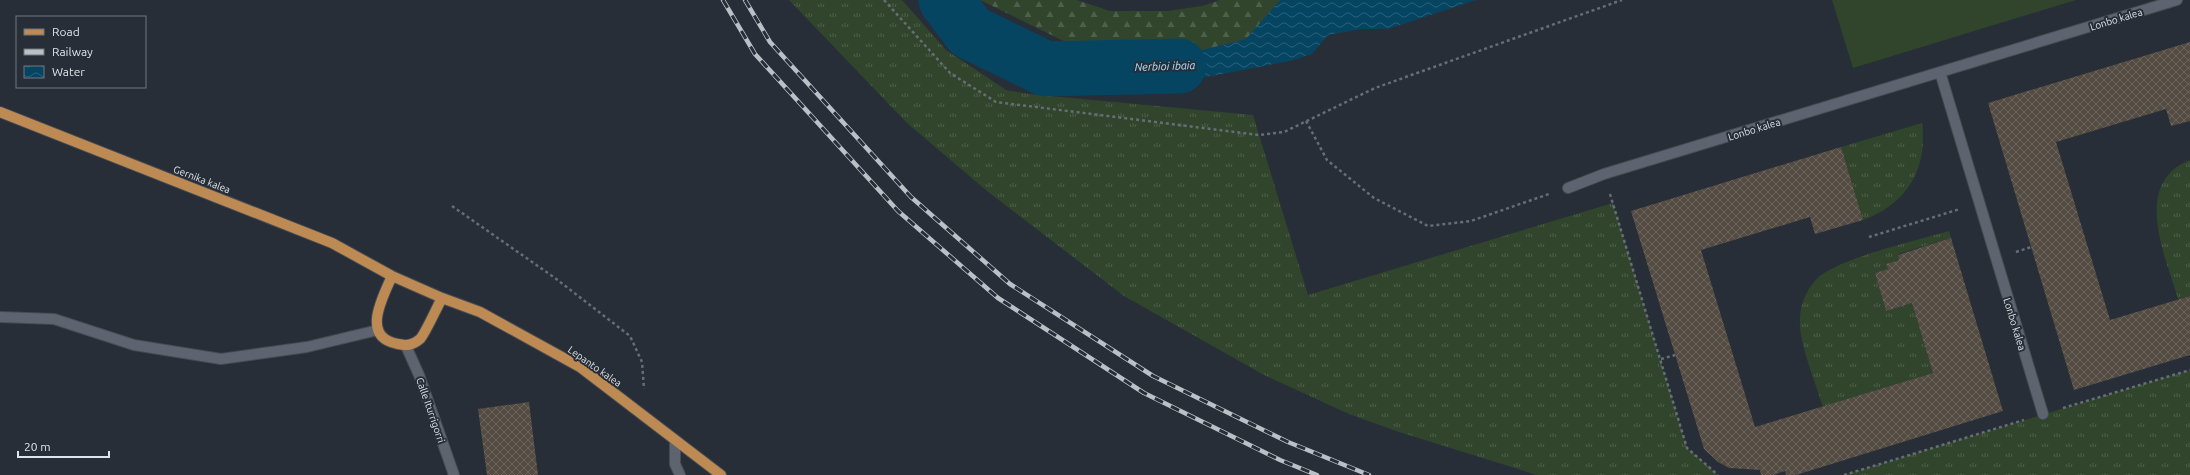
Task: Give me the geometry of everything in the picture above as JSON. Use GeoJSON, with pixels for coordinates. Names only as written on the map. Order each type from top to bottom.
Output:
{"type":"FeatureCollection","features":[{"type":"Feature","properties":{"kind":"main road","name":"Gernika kalea"},"geometry":{"type":"LineString","coordinates":[[0,112],[332,243],[392,276],[442,298]]}},
{"type":"Feature","properties":{"kind":"main road"},"geometry":{"type":"LineString","coordinates":[[392,276],[376,313],[378,330],[390,343],[406,346],[422,338],[442,298]]}},
{"type":"Feature","properties":{"kind":"main road","name":"Lepanto kalea"},"geometry":{"type":"LineString","coordinates":[[442,298],[480,312],[533,339],[580,367],[721,475]]}},
{"type":"Feature","properties":{"kind":"street","name":"Lonbo kalea"},"geometry":{"type":"LineString","coordinates":[[1568,188],[1604,174],[2177,0]]}},
{"type":"Feature","properties":{"kind":"street","name":"Lonbo kalea"},"geometry":{"type":"LineString","coordinates":[[1940,72],[2043,414]]}},
{"type":"Feature","properties":{"kind":"street"},"geometry":{"type":"LineString","coordinates":[[0,317],[54,319],[134,345],[221,359],[307,347],[378,330]]}},
{"type":"Feature","properties":{"kind":"street","name":"Calle Iturrigorri"},"geometry":{"type":"LineString","coordinates":[[406,346],[420,375],[454,475]]}},
{"type":"Feature","properties":{"kind":"street"},"geometry":{"type":"LineString","coordinates":[[675,440],[675,464],[680,475]]}},
{"type":"Feature","properties":{"kind":"path"},"geometry":{"type":"LineString","coordinates":[[884,0],[950,73],[996,102],[1259,135],[1284,132],[1375,88],[1622,0]]}},
{"type":"Feature","properties":{"kind":"path"},"geometry":{"type":"LineString","coordinates":[[1306,121],[1327,160],[1374,198],[1428,226],[1471,221],[1568,188]]}},
{"type":"Feature","properties":{"kind":"path"},"geometry":{"type":"LineString","coordinates":[[1604,174],[1687,448],[1718,475]]}},
{"type":"Feature","properties":{"kind":"path"},"geometry":{"type":"LineString","coordinates":[[1868,237],[1979,203]]}},
{"type":"Feature","properties":{"kind":"path"},"geometry":{"type":"LineString","coordinates":[[452,206],[555,278],[630,336],[642,362],[644,393],[630,405]]}},
{"type":"Feature","properties":{"kind":"path"},"geometry":{"type":"LineString","coordinates":[[1661,359],[1675,355]]}},
{"type":"Feature","properties":{"kind":"path"},"geometry":{"type":"LineString","coordinates":[[1844,475],[2190,370]]}},
{"type":"Feature","properties":{"kind":"green space"},"geometry":{"type":"Polygon","coordinates":[[[789,0],[902,0],[946,50],[1006,90],[1029,94],[1253,115],[1308,295],[1613,203],[1687,448],[1718,475],[1537,475],[1396,431],[1349,414],[1264,375],[1124,296],[987,191],[907,123],[789,0]]]}},
{"type":"Feature","properties":{"kind":"green space"},"geometry":{"type":"Polygon","coordinates":[[[980,0],[1077,0],[1110,11],[1168,11],[1202,6],[1220,0],[1406,0],[1258,53],[1080,49],[980,0]]]}},
{"type":"Feature","properties":{"kind":"green space"},"geometry":{"type":"Polygon","coordinates":[[[1832,0],[2076,0],[1853,68],[1832,0]]]}},
{"type":"Feature","properties":{"kind":"green space"},"geometry":{"type":"Polygon","coordinates":[[[1922,123],[1922,155],[1918,170],[1911,183],[1892,205],[1863,220],[1841,147],[1922,123]]]}},
{"type":"Feature","properties":{"kind":"green space"},"geometry":{"type":"Polygon","coordinates":[[[2190,160],[2190,296],[2178,299],[2161,243],[2157,222],[2157,203],[2162,186],[2172,171],[2190,160]]]}},
{"type":"Feature","properties":{"kind":"green space"},"geometry":{"type":"Polygon","coordinates":[[[1949,231],[1951,238],[1898,254],[1899,260],[1886,264],[1888,269],[1875,273],[1886,311],[1912,303],[1933,373],[1823,407],[1808,363],[1800,328],[1801,307],[1808,290],[1820,276],[1847,262],[1882,250],[1949,231]]]}},
{"type":"Feature","properties":{"kind":"green space"},"geometry":{"type":"Polygon","coordinates":[[[2190,370],[2190,475],[1844,475],[2190,370]]]}},
{"type":"Feature","properties":{"kind":"water"},"geometry":{"type":"Polygon","coordinates":[[[1280,0],[1476,0],[1388,29],[1361,29],[1328,35],[1312,54],[1290,61],[1195,79],[1097,81],[1111,52],[1194,52],[1246,39],[1280,0]]]}},
{"type":"Feature","properties":{"kind":"building"},"geometry":{"type":"Polygon","coordinates":[[[2190,42],[2190,121],[2171,126],[2166,109],[2056,142],[2110,320],[2190,296],[2190,355],[2074,390],[1988,103],[2190,42]]]}},
{"type":"Feature","properties":{"kind":"building"},"geometry":{"type":"Polygon","coordinates":[[[1841,147],[1863,220],[1815,234],[1810,217],[1701,250],[1755,427],[1933,373],[1912,303],[1886,311],[1875,273],[1888,269],[1886,264],[1899,260],[1898,255],[1951,238],[2003,411],[1796,475],[1786,475],[1785,471],[1773,475],[1761,475],[1760,470],[1729,468],[1718,462],[1704,449],[1631,211],[1841,147]]]}},
{"type":"Feature","properties":{"kind":"building"},"geometry":{"type":"Polygon","coordinates":[[[529,402],[538,475],[487,475],[478,409],[529,402]]]}},
{"type":"Feature","properties":{"kind":"waterway","name":"Nerbioi ibaia"},"geometry":{"type":"LineString","coordinates":[[946,0],[970,32],[1046,69],[1179,66]]}},
{"type":"Feature","properties":{"kind":"railway"},"geometry":{"type":"LineString","coordinates":[[723,0],[755,54],[898,211],[998,298],[1144,393],[1280,460],[1317,475]]}},
{"type":"Feature","properties":{"kind":"railway"},"geometry":{"type":"LineString","coordinates":[[745,0],[770,42],[911,197],[1010,284],[1153,376],[1288,442],[1369,475]]}}]}
